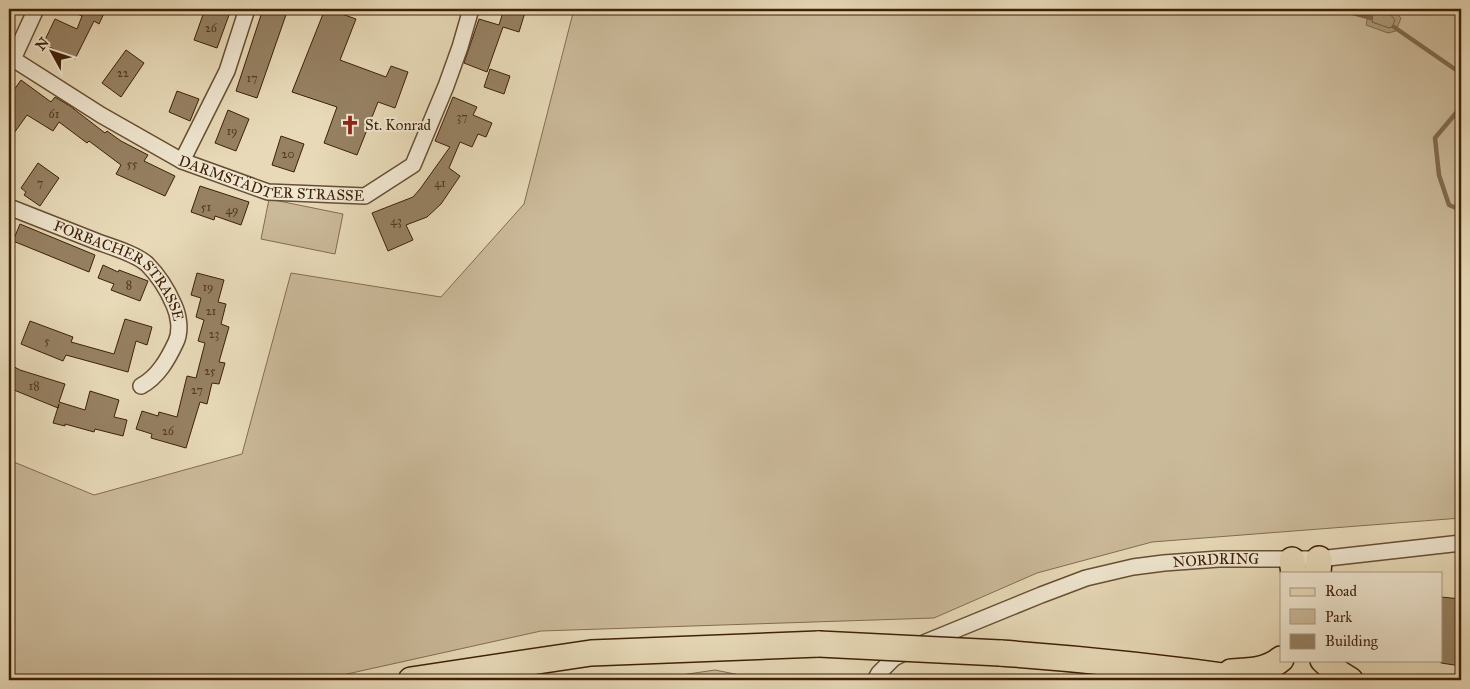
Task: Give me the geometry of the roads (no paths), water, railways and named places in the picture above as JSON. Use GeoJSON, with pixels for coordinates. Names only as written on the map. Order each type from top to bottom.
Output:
{"type":"FeatureCollection","features":[{"type":"Feature","properties":{"kind":"main road"},"geometry":{"type":"LineString","coordinates":[[411,680],[591,653],[819,644],[1054,657],[1252,680]]}},
{"type":"Feature","properties":{"kind":"main road"},"geometry":{"type":"LineString","coordinates":[[1054,657],[1088,670],[1106,680]]}},
{"type":"Feature","properties":{"kind":"main road"},"geometry":{"type":"LineString","coordinates":[[1213,674],[1262,669],[1280,661]]}},
{"type":"Feature","properties":{"kind":"main road"},"geometry":{"type":"LineString","coordinates":[[1325,662],[1350,680]]}},
{"type":"Feature","properties":{"kind":"street"},"geometry":{"type":"LineString","coordinates":[[11,62],[36,9]]}},
{"type":"Feature","properties":{"kind":"street"},"geometry":{"type":"LineString","coordinates":[[182,161],[227,71],[247,9]]}},
{"type":"Feature","properties":{"kind":"street","name":"DARMSTÄDTER STRASSE"},"geometry":{"type":"LineString","coordinates":[[11,62],[182,161],[268,192],[365,196],[413,165],[446,86],[472,9]]}},
{"type":"Feature","properties":{"kind":"street","name":"FORBACHER STRASSE"},"geometry":{"type":"LineString","coordinates":[[9,207],[125,252],[146,263],[159,279],[170,297],[178,316],[178,338],[170,356],[158,372],[140,386]]}},
{"type":"Feature","properties":{"kind":"street","name":"NORDRING"},"geometry":{"type":"LineString","coordinates":[[875,680],[879,673],[894,658],[926,642],[1086,578],[1133,567],[1219,559],[1293,566],[1319,566],[1461,543]]}},
{"type":"Feature","properties":{"kind":"water"},"geometry":{"type":"Polygon","coordinates":[[[1369,9],[1392,9],[1401,18],[1396,31],[1388,33],[1366,25],[1369,9]]]}},
{"type":"Feature","properties":{"kind":"waterway"},"geometry":{"type":"LineString","coordinates":[[1339,9],[1371,18]]}},
{"type":"Feature","properties":{"kind":"waterway"},"geometry":{"type":"LineString","coordinates":[[1394,27],[1459,72]]}},
{"type":"Feature","properties":{"kind":"waterway"},"geometry":{"type":"LineString","coordinates":[[1461,107],[1435,138],[1439,175],[1449,205],[1461,210]]}},
{"type":"Feature","properties":{"kind":"place","name":"St. Konrad"},"geometry":{"type":"Point","coordinates":[350,125]}}]}
